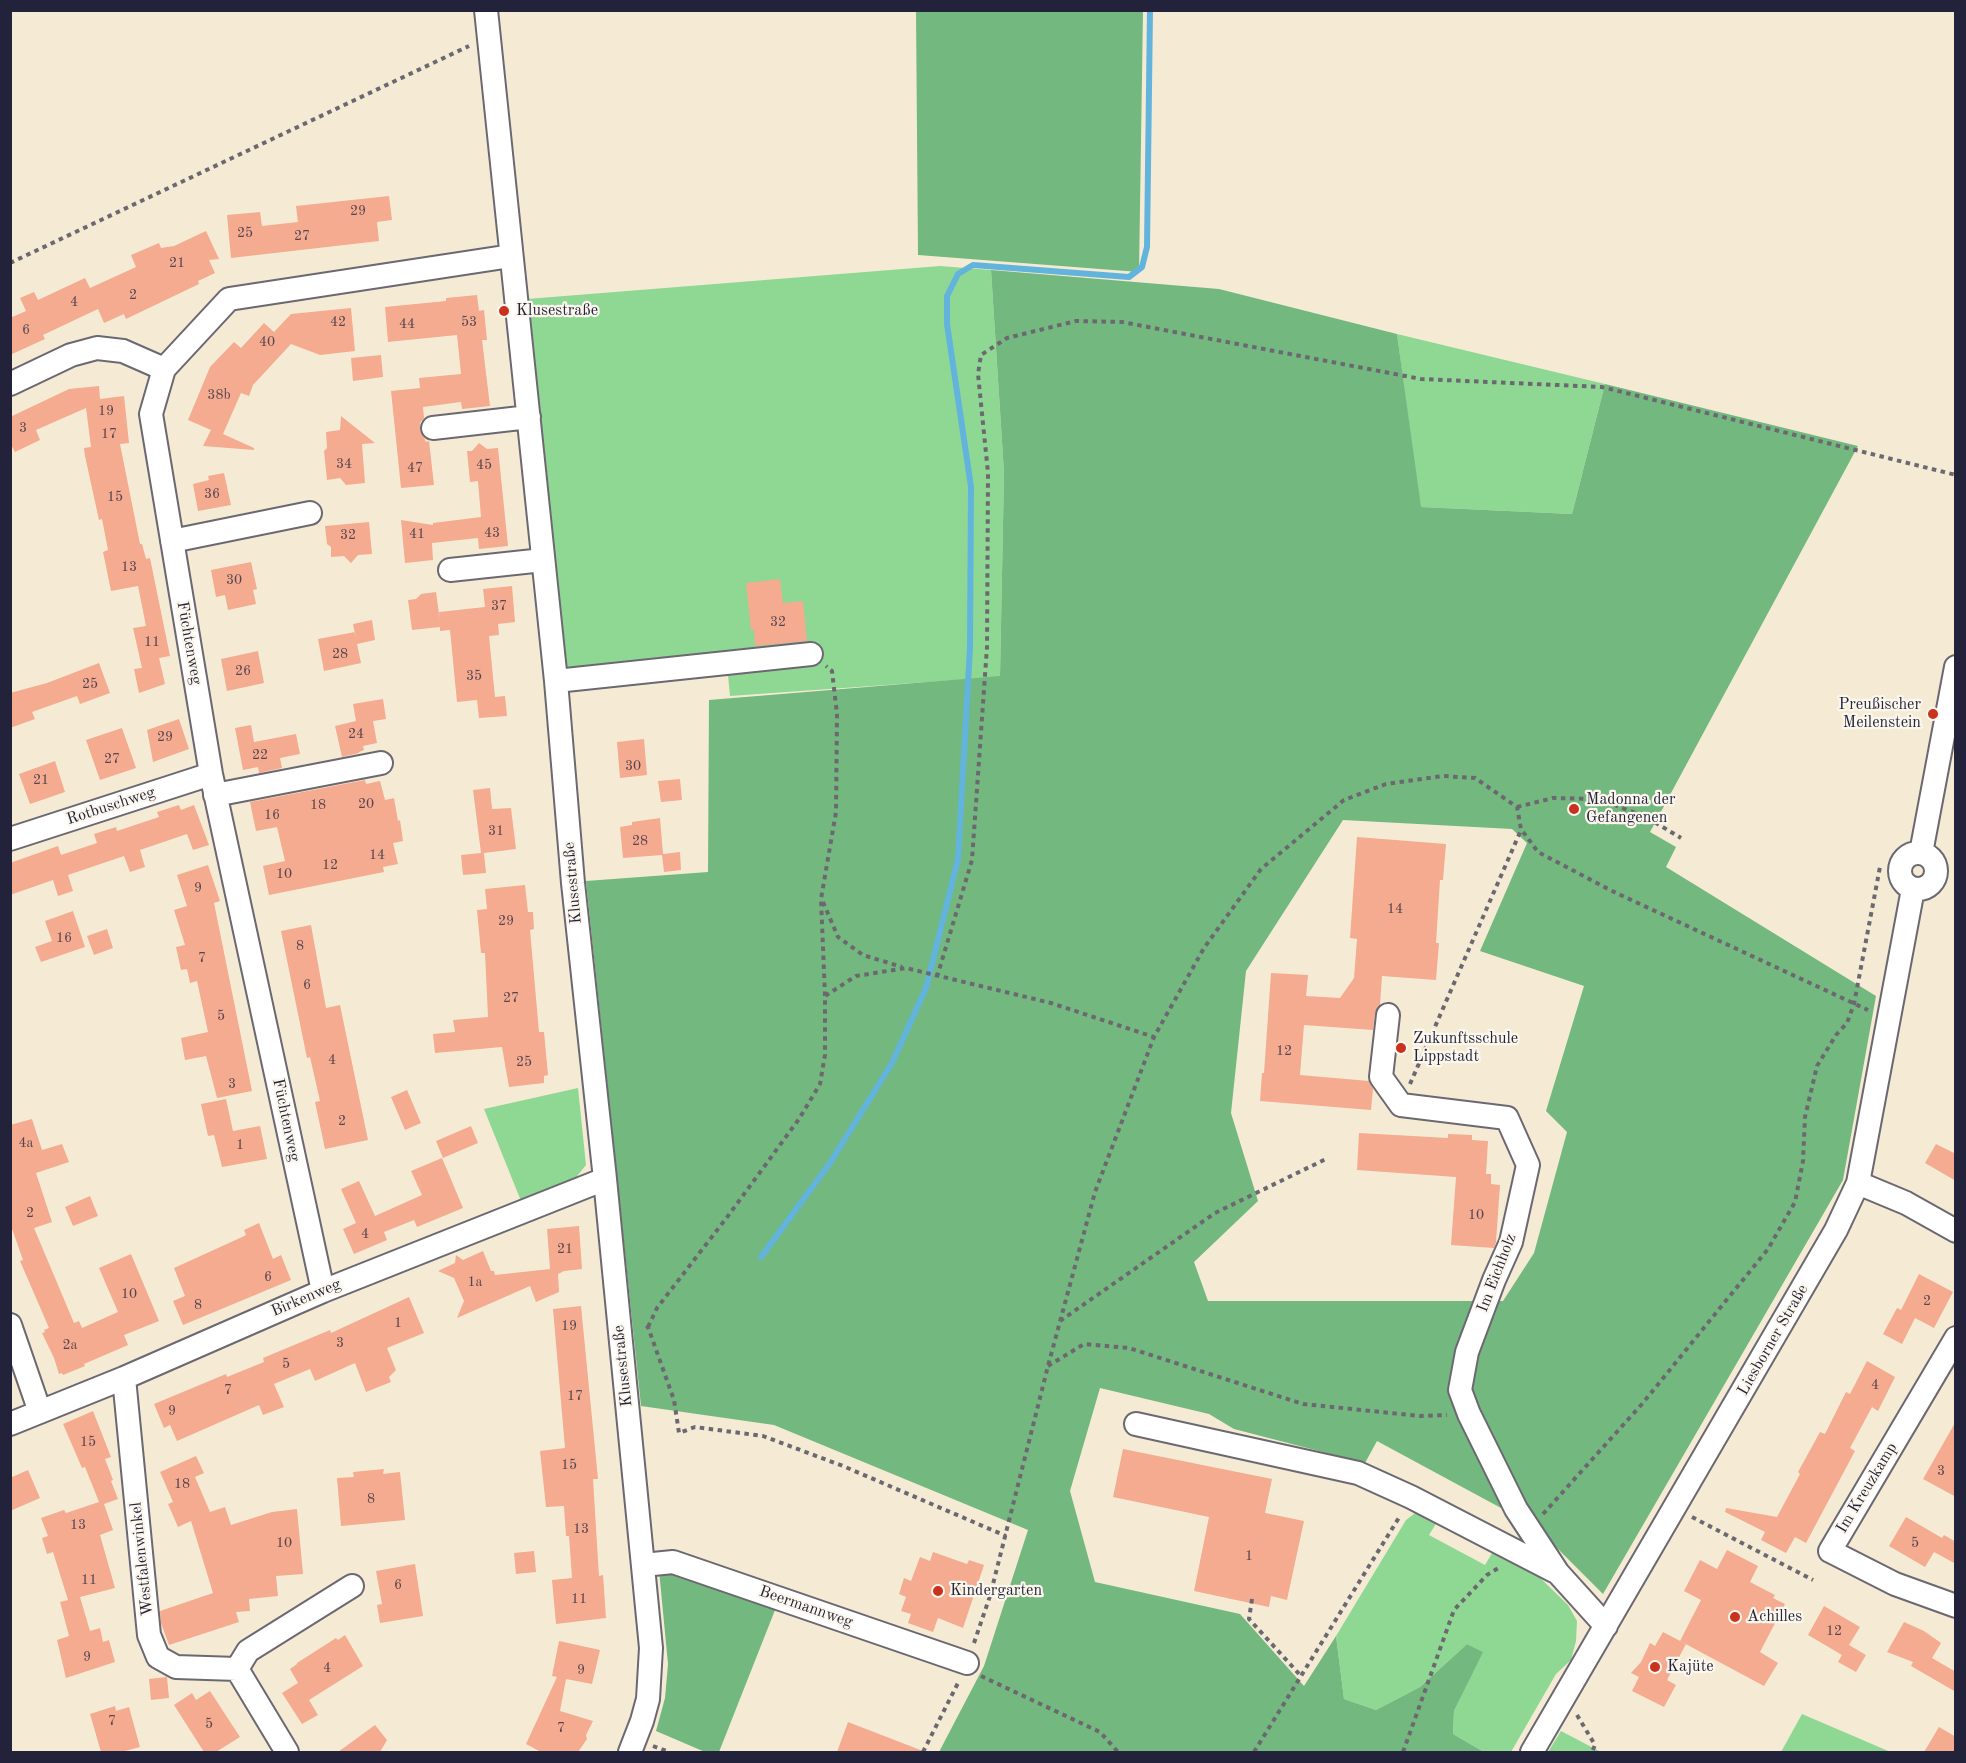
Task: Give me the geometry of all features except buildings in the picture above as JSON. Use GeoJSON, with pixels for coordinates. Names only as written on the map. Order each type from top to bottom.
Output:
{"type":"FeatureCollection","features":[{"type":"Feature","properties":{"kind":"street","name":"Klusestraße"},"geometry":{"type":"LineString","coordinates":[[486,10],[556,681],[573,883],[605,1179],[651,1648],[648,1699],[630,1752]]}},
{"type":"Feature","properties":{"kind":"street","name":"Füchtenweg"},"geometry":{"type":"LineString","coordinates":[[323,1291],[213,785],[151,414],[164,369],[229,298],[511,256]]}},
{"type":"Feature","properties":{"kind":"street"},"geometry":{"type":"LineString","coordinates":[[10,384],[71,355],[97,348],[123,351],[164,369]]}},
{"type":"Feature","properties":{"kind":"street"},"geometry":{"type":"LineString","coordinates":[[433,428],[529,417]]}},
{"type":"Feature","properties":{"kind":"street"},"geometry":{"type":"LineString","coordinates":[[172,541],[310,513]]}},
{"type":"Feature","properties":{"kind":"street"},"geometry":{"type":"LineString","coordinates":[[450,570],[543,560]]}},
{"type":"Feature","properties":{"kind":"street"},"geometry":{"type":"LineString","coordinates":[[556,681],[811,654]]}},
{"type":"Feature","properties":{"kind":"street"},"geometry":{"type":"LineString","coordinates":[[1921,853],[1956,667]]}},
{"type":"Feature","properties":{"kind":"street","name":"Rotbuschweg"},"geometry":{"type":"LineString","coordinates":[[10,839],[213,785],[381,763]]}},
{"type":"Feature","properties":{"kind":"street"},"geometry":{"type":"LineString","coordinates":[[1921,853],[1934,863],[1936,873],[1945,880],[1923,889],[1913,889],[1901,877],[1901,866],[1907,857],[1921,853]]}},
{"type":"Feature","properties":{"kind":"street","name":"Liesborner Straße"},"geometry":{"type":"LineString","coordinates":[[1533,1752],[1836,1230],[1858,1183],[1913,889]]}},
{"type":"Feature","properties":{"kind":"street"},"geometry":{"type":"LineString","coordinates":[[1388,1015],[1381,1077],[1401,1105]]}},
{"type":"Feature","properties":{"kind":"street","name":"Im Eichholz"},"geometry":{"type":"LineString","coordinates":[[1401,1105],[1507,1118],[1528,1165],[1511,1242],[1467,1352],[1460,1390],[1469,1414],[1516,1509],[1527,1543]]}},
{"type":"Feature","properties":{"kind":"street","name":"Birkenweg"},"geometry":{"type":"LineString","coordinates":[[10,1424],[124,1378],[323,1291],[605,1179]]}},
{"type":"Feature","properties":{"kind":"street"},"geometry":{"type":"LineString","coordinates":[[1858,1183],[1906,1203],[1956,1232]]}},
{"type":"Feature","properties":{"kind":"street"},"geometry":{"type":"LineString","coordinates":[[10,1325],[40,1412]]}},
{"type":"Feature","properties":{"kind":"street","name":"Im Kreuzkamp"},"geometry":{"type":"LineString","coordinates":[[1956,1338],[1830,1551],[1895,1584],[1956,1606]]}},
{"type":"Feature","properties":{"kind":"street","name":"Westfalenwinkel"},"geometry":{"type":"LineString","coordinates":[[124,1378],[149,1635],[153,1646],[158,1657],[176,1666],[237,1669]]}},
{"type":"Feature","properties":{"kind":"street","name":"Im Eichholz"},"geometry":{"type":"LineString","coordinates":[[1136,1424],[1358,1473],[1411,1497],[1527,1543],[1606,1626]]}},
{"type":"Feature","properties":{"kind":"street","name":"Beermannweg"},"geometry":{"type":"LineString","coordinates":[[643,1564],[673,1562],[967,1663]]}},
{"type":"Feature","properties":{"kind":"street"},"geometry":{"type":"LineString","coordinates":[[287,1752],[237,1669],[248,1651],[352,1586]]}},
{"type":"Feature","properties":{"kind":"path"},"geometry":{"type":"LineString","coordinates":[[10,263],[489,36]]}},
{"type":"Feature","properties":{"kind":"path"},"geometry":{"type":"LineString","coordinates":[[937,977],[972,860],[987,647],[988,473],[978,374],[981,355],[1007,338],[1076,321],[1122,322],[1421,379],[1602,387],[1956,475]]}},
{"type":"Feature","properties":{"kind":"path"},"geometry":{"type":"LineString","coordinates":[[621,1339],[648,1327],[657,1308],[799,1119],[820,1084],[825,1055],[821,899],[836,812],[837,714],[832,671],[811,654]]}},
{"type":"Feature","properties":{"kind":"path"},"geometry":{"type":"LineString","coordinates":[[923,1752],[967,1663],[990,1596],[1095,1192],[1154,1037],[1204,948],[1262,869],[1344,800],[1386,784],[1443,776],[1475,777],[1517,807],[1521,829],[1538,852],[1569,869],[1888,1019]]}},
{"type":"Feature","properties":{"kind":"path"},"geometry":{"type":"LineString","coordinates":[[1517,807],[1552,798],[1599,799],[1646,817],[1681,838]]}},
{"type":"Feature","properties":{"kind":"path"},"geometry":{"type":"LineString","coordinates":[[1401,1105],[1521,829]]}},
{"type":"Feature","properties":{"kind":"path"},"geometry":{"type":"LineString","coordinates":[[1403,1752],[1454,1610],[1487,1575],[1527,1543],[1543,1514],[1642,1404],[1768,1249],[1795,1202],[1803,1161],[1805,1117],[1817,1066],[1836,1035],[1847,1023],[1854,1004],[1880,867]]}},
{"type":"Feature","properties":{"kind":"path"},"geometry":{"type":"LineString","coordinates":[[821,899],[838,937],[863,955],[937,977],[1051,1003],[1154,1037]]}},
{"type":"Feature","properties":{"kind":"path"},"geometry":{"type":"LineString","coordinates":[[825,996],[856,976],[906,968]]}},
{"type":"Feature","properties":{"kind":"path"},"geometry":{"type":"LineString","coordinates":[[1060,1321],[1215,1213],[1328,1158]]}},
{"type":"Feature","properties":{"kind":"path"},"geometry":{"type":"LineString","coordinates":[[648,1327],[674,1400],[680,1433],[695,1426],[763,1436],[843,1466],[1006,1536]]}},
{"type":"Feature","properties":{"kind":"path"},"geometry":{"type":"LineString","coordinates":[[1048,1366],[1084,1344],[1129,1348],[1303,1404],[1420,1416],[1469,1414]]}},
{"type":"Feature","properties":{"kind":"path"},"geometry":{"type":"LineString","coordinates":[[1254,1752],[1411,1497]]}},
{"type":"Feature","properties":{"kind":"path"},"geometry":{"type":"LineString","coordinates":[[1675,1509],[1813,1580]]}},
{"type":"Feature","properties":{"kind":"path"},"geometry":{"type":"LineString","coordinates":[[1252,1599],[1249,1619],[1301,1676]]}},
{"type":"Feature","properties":{"kind":"path"},"geometry":{"type":"LineString","coordinates":[[967,1663],[983,1678],[1100,1732],[1118,1752]]}},
{"type":"Feature","properties":{"kind":"path"},"geometry":{"type":"LineString","coordinates":[[1565,1696],[1596,1745],[1592,1752]]}},
{"type":"Feature","properties":{"kind":"green space"},"geometry":{"type":"Polygon","coordinates":[[[916,11],[1143,11],[1139,272],[918,255],[916,11]]]}},
{"type":"Feature","properties":{"kind":"green space"},"geometry":{"type":"Polygon","coordinates":[[[940,266],[991,270],[1004,473],[1000,677],[730,696],[726,654],[567,670],[527,299],[940,266]]]}},
{"type":"Feature","properties":{"kind":"green space"},"geometry":{"type":"Polygon","coordinates":[[[991,270],[1219,289],[1397,334],[1421,507],[1572,514],[1605,384],[1858,446],[1650,832],[1676,847],[1666,867],[1876,996],[1843,1180],[1603,1594],[1547,1538],[1518,1502],[1501,1508],[1377,1441],[1365,1463],[1234,1429],[1209,1414],[1100,1388],[1070,1491],[1095,1582],[1240,1614],[1304,1686],[1336,1636],[1344,1699],[1376,1710],[1420,1687],[1467,1644],[1483,1652],[1454,1711],[1453,1734],[1484,1752],[939,1752],[984,1666],[1028,1530],[774,1425],[641,1406],[586,881],[708,872],[709,700],[1000,676],[1004,473],[991,270]],[[1343,820],[1246,971],[1231,1113],[1258,1201],[1194,1262],[1208,1301],[1503,1301],[1534,1253],[1567,1132],[1546,1111],[1584,986],[1480,951],[1527,843],[1512,829],[1343,820]]]}},
{"type":"Feature","properties":{"kind":"green space"},"geometry":{"type":"Polygon","coordinates":[[[1397,334],[1605,384],[1572,514],[1420,507],[1397,334]]]}},
{"type":"Feature","properties":{"kind":"green space"},"geometry":{"type":"Polygon","coordinates":[[[578,1088],[586,1165],[574,1180],[521,1201],[484,1109],[578,1088]]]}},
{"type":"Feature","properties":{"kind":"green space"},"geometry":{"type":"Polygon","coordinates":[[[1419,1510],[1439,1519],[1429,1535],[1485,1565],[1495,1548],[1527,1565],[1568,1605],[1577,1621],[1576,1641],[1571,1660],[1556,1674],[1511,1752],[1484,1752],[1453,1734],[1454,1711],[1482,1652],[1467,1644],[1420,1687],[1376,1710],[1344,1699],[1336,1636],[1406,1520],[1419,1510]]]}},
{"type":"Feature","properties":{"kind":"green space"},"geometry":{"type":"Polygon","coordinates":[[[659,1570],[679,1571],[777,1605],[719,1752],[705,1752],[656,1731],[665,1698],[668,1664],[659,1570]]]}},
{"type":"Feature","properties":{"kind":"green space"},"geometry":{"type":"Polygon","coordinates":[[[1802,1714],[1886,1750],[1891,1752],[1781,1752],[1802,1714]]]}},
{"type":"Feature","properties":{"kind":"green space"},"geometry":{"type":"Polygon","coordinates":[[[1561,1731],[1601,1752],[1548,1752],[1561,1731]]]}},
{"type":"Feature","properties":{"kind":"waterway"},"geometry":{"type":"LineString","coordinates":[[761,1257],[830,1163],[892,1063],[926,988],[958,859],[970,648],[971,487],[947,324],[947,296],[958,274],[973,265],[1129,277],[1142,267],[1147,247],[1150,10]]}},
{"type":"Feature","properties":{"kind":"place","name":"Klusestraße"},"geometry":{"type":"Point","coordinates":[504,311]}},
{"type":"Feature","properties":{"kind":"place","name":"Preußischer Meilenstein"},"geometry":{"type":"Point","coordinates":[1933,714]}},
{"type":"Feature","properties":{"kind":"place","name":"Madonna der Gefangenen"},"geometry":{"type":"Point","coordinates":[1574,809]}},
{"type":"Feature","properties":{"kind":"place","name":"Zukunftsschule Lippstadt"},"geometry":{"type":"Point","coordinates":[1401,1048]}},
{"type":"Feature","properties":{"kind":"place","name":"Kindergarten"},"geometry":{"type":"Point","coordinates":[938,1591]}},
{"type":"Feature","properties":{"kind":"place","name":"Achilles"},"geometry":{"type":"Point","coordinates":[1735,1617]}},
{"type":"Feature","properties":{"kind":"place","name":"Kajüte"},"geometry":{"type":"Point","coordinates":[1655,1667]}}]}
